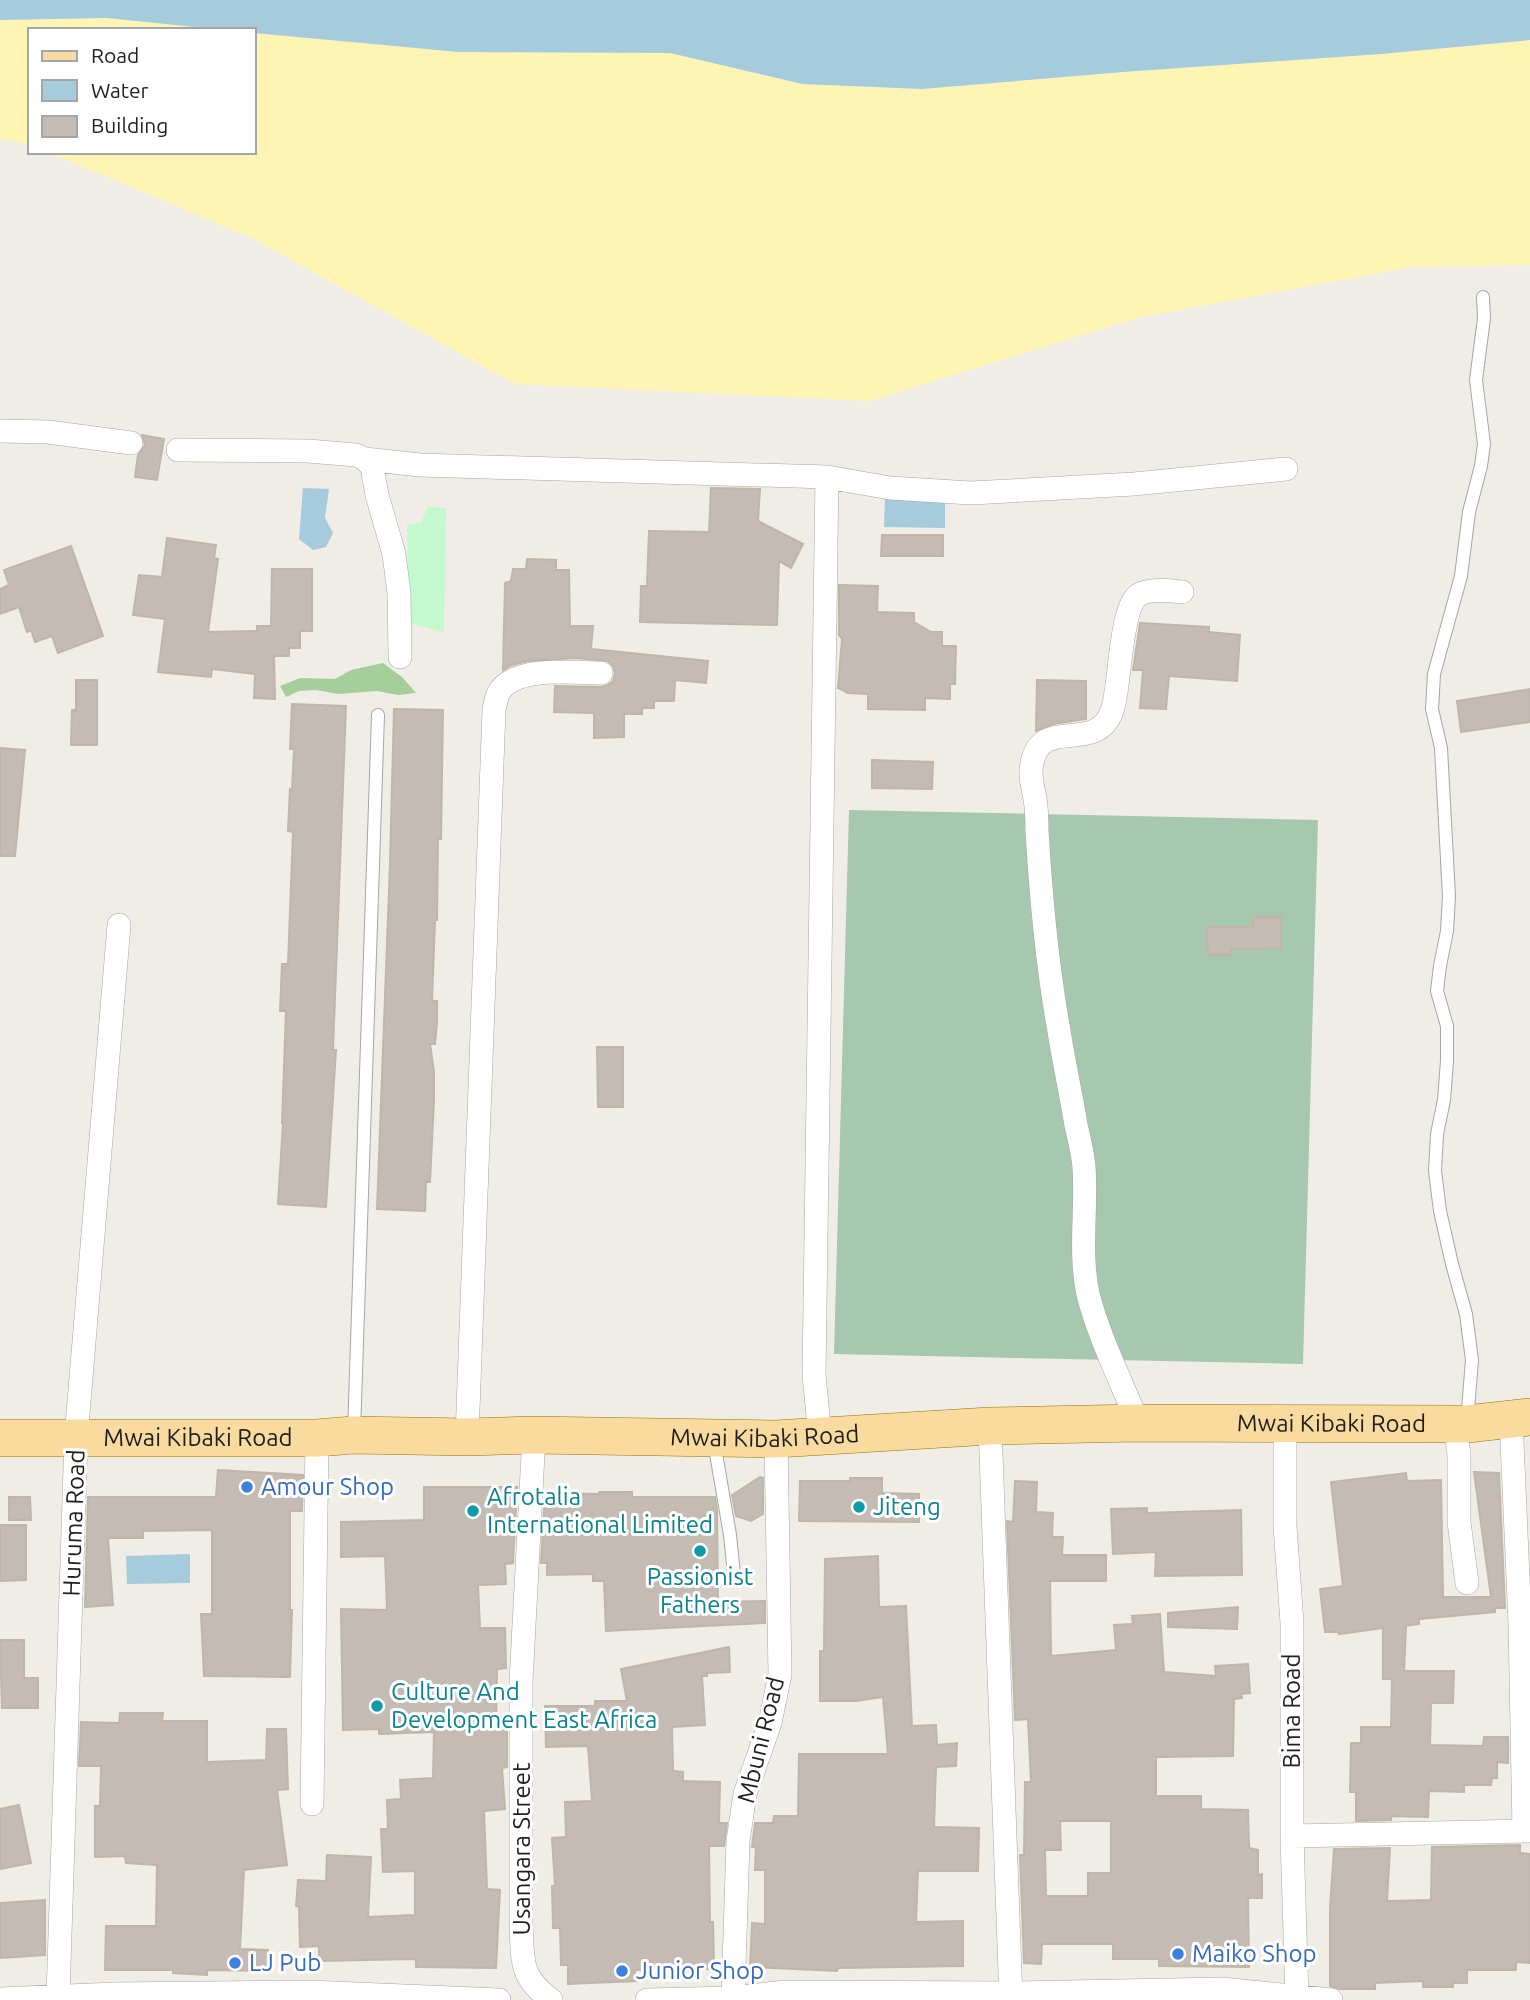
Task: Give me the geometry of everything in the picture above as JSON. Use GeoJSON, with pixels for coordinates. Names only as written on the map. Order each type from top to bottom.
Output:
{"type":"FeatureCollection","features":[{"type":"Feature","properties":{"kind":"main road","name":"Mwai Kibaki Road"},"geometry":{"type":"LineString","coordinates":[[0,1438],[534,1435],[776,1439],[990,1426],[1138,1423],[1461,1424],[1520,1418]]}},
{"type":"Feature","properties":{"kind":"street"},"geometry":{"type":"LineString","coordinates":[[0,431],[48,432],[131,443]]}},
{"type":"Feature","properties":{"kind":"street"},"geometry":{"type":"LineString","coordinates":[[178,450],[308,451],[419,465],[827,477],[890,488],[971,493],[1134,484],[1286,469]]}},
{"type":"Feature","properties":{"kind":"street"},"geometry":{"type":"LineString","coordinates":[[365,459],[372,467],[394,554],[399,593],[400,657]]}},
{"type":"Feature","properties":{"kind":"street"},"geometry":{"type":"LineString","coordinates":[[820,1436],[814,1375],[827,477]]}},
{"type":"Feature","properties":{"kind":"street"},"geometry":{"type":"LineString","coordinates":[[1138,1423],[1089,1295],[1084,1265],[1084,1168],[1049,968],[1041,901],[1035,802],[1030,775],[1032,762],[1043,741],[1055,736],[1093,733],[1104,726],[1113,709],[1130,605],[1135,598],[1142,593],[1154,591],[1182,592]]}},
{"type":"Feature","properties":{"kind":"street"},"geometry":{"type":"LineString","coordinates":[[467,1437],[494,710],[499,692],[511,681],[532,673],[601,673]]}},
{"type":"Feature","properties":{"kind":"street","name":"Huruma Road"},"geometry":{"type":"LineString","coordinates":[[58,1997],[76,1437],[119,925]]}},
{"type":"Feature","properties":{"kind":"street"},"geometry":{"type":"LineString","coordinates":[[1292,1836],[1527,1831],[1520,1623],[1520,1418]]}},
{"type":"Feature","properties":{"kind":"street","name":"Bima Road"},"geometry":{"type":"LineString","coordinates":[[1285,1423],[1285,1526],[1293,1623],[1292,1836],[1298,1998]]}},
{"type":"Feature","properties":{"kind":"street"},"geometry":{"type":"LineString","coordinates":[[1461,1424],[1459,1522],[1467,1583]]}},
{"type":"Feature","properties":{"kind":"street"},"geometry":{"type":"LineString","coordinates":[[990,1426],[1011,1996]]}},
{"type":"Feature","properties":{"kind":"street","name":"Usangara Street"},"geometry":{"type":"LineString","coordinates":[[534,1435],[521,1682],[521,1925],[527,1976],[536,1989],[551,2000]]}},
{"type":"Feature","properties":{"kind":"street"},"geometry":{"type":"LineString","coordinates":[[312,1804],[317,1438]]}},
{"type":"Feature","properties":{"kind":"street","name":"Mbuni Road"},"geometry":{"type":"LineString","coordinates":[[733,1998],[738,1841],[745,1794],[771,1723],[780,1674],[776,1439]]}},
{"type":"Feature","properties":{"kind":"street"},"geometry":{"type":"LineString","coordinates":[[647,2000],[785,1996],[1011,1996],[1222,1989],[1331,2000]]}},
{"type":"Feature","properties":{"kind":"street"},"geometry":{"type":"LineString","coordinates":[[0,1999],[309,1996],[499,2000]]}},
{"type":"Feature","properties":{"kind":"lane"},"geometry":{"type":"LineString","coordinates":[[1461,1424],[1472,1360],[1466,1314],[1440,1211],[1435,1171],[1447,1049],[1447,1026],[1437,991],[1447,931],[1449,896],[1441,748],[1432,709],[1434,674],[1461,576],[1469,512],[1484,444],[1476,380],[1484,318],[1483,297]]}},
{"type":"Feature","properties":{"kind":"lane"},"geometry":{"type":"LineString","coordinates":[[354,1435],[377,715]]}},
{"type":"Feature","properties":{"kind":"lane"},"geometry":{"type":"LineString","coordinates":[[713,1438],[734,1574]]}},
{"type":"Feature","properties":{"kind":"green space"},"geometry":{"type":"Polygon","coordinates":[[[428,507],[446,508],[444,632],[408,623],[407,525],[421,523],[428,507]]]}},
{"type":"Feature","properties":{"kind":"green space"},"geometry":{"type":"Polygon","coordinates":[[[383,663],[402,677],[416,693],[398,695],[377,691],[338,694],[316,690],[299,691],[286,697],[280,686],[300,678],[335,679],[351,670],[383,663]]]}},
{"type":"Feature","properties":{"kind":"green space"},"geometry":{"type":"Polygon","coordinates":[[[849,810],[1318,820],[1303,1364],[834,1354],[849,810]]]}},
{"type":"Feature","properties":{"kind":"sand"},"geometry":{"type":"Polygon","coordinates":[[[107,18],[204,28],[28,28],[28,144],[0,139],[0,20],[107,18]]]}},
{"type":"Feature","properties":{"kind":"sand"},"geometry":{"type":"Polygon","coordinates":[[[256,33],[459,52],[670,53],[802,84],[922,89],[1530,40],[1530,265],[1412,267],[1141,317],[869,401],[515,384],[252,238],[53,154],[256,154],[256,33]]]}},
{"type":"Feature","properties":{"kind":"water"},"geometry":{"type":"Polygon","coordinates":[[[0,0],[1530,0],[1530,40],[922,89],[802,84],[670,53],[459,52],[256,33],[256,28],[204,28],[107,18],[0,20],[0,0]]]}},
{"type":"Feature","properties":{"kind":"water"},"geometry":{"type":"Polygon","coordinates":[[[303,488],[329,489],[325,518],[333,533],[326,547],[313,550],[299,539],[303,488]]]}},
{"type":"Feature","properties":{"kind":"water"},"geometry":{"type":"Polygon","coordinates":[[[885,495],[945,496],[945,528],[884,527],[885,495]]]}},
{"type":"Feature","properties":{"kind":"water"},"geometry":{"type":"Polygon","coordinates":[[[190,1554],[190,1583],[127,1584],[126,1556],[190,1554]]]}},
{"type":"Feature","properties":{"kind":"building"},"geometry":{"type":"Polygon","coordinates":[[[142,435],[164,439],[157,480],[135,477],[138,455],[145,445],[142,435]]]}},
{"type":"Feature","properties":{"kind":"building"},"geometry":{"type":"Polygon","coordinates":[[[711,488],[760,489],[758,521],[803,544],[791,568],[779,561],[777,625],[640,622],[641,586],[647,586],[649,531],[709,532],[711,488]]]}},
{"type":"Feature","properties":{"kind":"building"},"geometry":{"type":"Polygon","coordinates":[[[882,535],[943,535],[943,556],[881,556],[882,535]]]}},
{"type":"Feature","properties":{"kind":"building"},"geometry":{"type":"Polygon","coordinates":[[[167,538],[216,545],[214,558],[218,559],[208,632],[257,631],[257,626],[271,626],[272,569],[312,569],[312,631],[300,631],[300,648],[289,648],[289,656],[274,656],[275,699],[254,698],[255,674],[212,669],[211,677],[158,672],[165,619],[133,615],[139,575],[162,577],[167,538]]]}},
{"type":"Feature","properties":{"kind":"building"},"geometry":{"type":"Polygon","coordinates":[[[71,546],[103,636],[58,653],[52,636],[35,642],[31,630],[27,632],[19,607],[0,614],[0,589],[9,585],[4,570],[71,546]]]}},
{"type":"Feature","properties":{"kind":"building"},"geometry":{"type":"Polygon","coordinates":[[[527,559],[556,560],[556,570],[569,570],[570,626],[593,626],[591,649],[708,661],[706,683],[675,680],[674,701],[654,701],[654,708],[642,708],[642,714],[624,714],[624,737],[594,738],[594,713],[554,712],[555,686],[601,687],[613,681],[615,673],[608,661],[576,658],[528,661],[503,670],[505,583],[511,581],[513,569],[526,569],[527,559]]]}},
{"type":"Feature","properties":{"kind":"building"},"geometry":{"type":"Polygon","coordinates":[[[839,585],[878,586],[877,612],[914,613],[914,622],[931,632],[942,632],[942,646],[956,646],[955,684],[950,684],[950,699],[925,698],[925,710],[868,709],[868,694],[848,693],[838,688],[842,639],[839,635],[839,585]]]}},
{"type":"Feature","properties":{"kind":"building"},"geometry":{"type":"Polygon","coordinates":[[[1140,623],[1209,627],[1209,632],[1240,635],[1237,681],[1169,676],[1166,709],[1140,708],[1143,670],[1133,670],[1140,623]]]}},
{"type":"Feature","properties":{"kind":"building"},"geometry":{"type":"Polygon","coordinates":[[[76,680],[97,680],[97,745],[71,745],[72,710],[76,710],[76,680]]]}},
{"type":"Feature","properties":{"kind":"building"},"geometry":{"type":"Polygon","coordinates":[[[1037,680],[1086,681],[1086,719],[1053,724],[1036,731],[1037,680]]]}},
{"type":"Feature","properties":{"kind":"building"},"geometry":{"type":"Polygon","coordinates":[[[1530,689],[1530,722],[1461,732],[1457,701],[1530,689]]]}},
{"type":"Feature","properties":{"kind":"building"},"geometry":{"type":"Polygon","coordinates":[[[292,704],[346,706],[333,1050],[336,1050],[326,1207],[278,1204],[286,1011],[280,1011],[282,964],[288,964],[293,832],[288,831],[294,749],[290,749],[292,704]]]}},
{"type":"Feature","properties":{"kind":"building"},"geometry":{"type":"Polygon","coordinates":[[[394,709],[443,710],[441,839],[438,839],[432,1001],[437,1001],[437,1022],[435,1044],[430,1044],[434,1099],[430,1182],[426,1182],[425,1211],[377,1209],[394,709]]]}},
{"type":"Feature","properties":{"kind":"building"},"geometry":{"type":"Polygon","coordinates":[[[0,748],[25,750],[15,856],[0,856],[0,748]]]}},
{"type":"Feature","properties":{"kind":"building"},"geometry":{"type":"Polygon","coordinates":[[[872,760],[933,762],[932,789],[872,788],[872,760]]]}},
{"type":"Feature","properties":{"kind":"building"},"geometry":{"type":"Polygon","coordinates":[[[1253,917],[1281,917],[1281,948],[1231,949],[1231,955],[1208,955],[1207,927],[1253,927],[1253,917]]]}},
{"type":"Feature","properties":{"kind":"building"},"geometry":{"type":"Polygon","coordinates":[[[597,1047],[623,1047],[623,1107],[598,1107],[597,1047]]]}},
{"type":"Feature","properties":{"kind":"building"},"geometry":{"type":"Polygon","coordinates":[[[218,1470],[303,1475],[302,1511],[290,1511],[290,1677],[204,1676],[201,1614],[212,1614],[212,1530],[143,1531],[143,1538],[108,1538],[113,1605],[85,1607],[88,1497],[216,1497],[218,1470]]]}},
{"type":"Feature","properties":{"kind":"building"},"geometry":{"type":"Polygon","coordinates":[[[1474,1472],[1499,1473],[1505,1608],[1495,1608],[1495,1612],[1419,1619],[1419,1624],[1406,1626],[1404,1671],[1454,1671],[1453,1703],[1431,1703],[1430,1745],[1483,1746],[1484,1737],[1508,1737],[1508,1763],[1497,1762],[1497,1778],[1492,1778],[1491,1785],[1464,1785],[1464,1792],[1429,1791],[1428,1817],[1391,1816],[1391,1820],[1356,1821],[1356,1792],[1350,1792],[1351,1743],[1361,1743],[1361,1727],[1391,1727],[1392,1679],[1383,1679],[1383,1628],[1339,1634],[1325,1632],[1320,1589],[1343,1586],[1331,1482],[1406,1473],[1407,1481],[1441,1480],[1443,1597],[1491,1597],[1474,1472]]]}},
{"type":"Feature","properties":{"kind":"building"},"geometry":{"type":"Polygon","coordinates":[[[760,1477],[763,1478],[763,1514],[751,1521],[736,1516],[732,1495],[760,1477]]]}},
{"type":"Feature","properties":{"kind":"building","name":"Jiteng"},"geometry":{"type":"Polygon","coordinates":[[[850,1478],[882,1478],[882,1493],[919,1494],[919,1522],[799,1521],[800,1481],[850,1481],[850,1478]]]}},
{"type":"Feature","properties":{"kind":"building"},"geometry":{"type":"Polygon","coordinates":[[[1015,1481],[1037,1482],[1036,1512],[1053,1513],[1052,1537],[1063,1537],[1062,1555],[1106,1555],[1106,1581],[1050,1581],[1051,1656],[1116,1650],[1114,1625],[1133,1624],[1132,1616],[1160,1614],[1164,1672],[1216,1676],[1215,1666],[1248,1664],[1250,1693],[1241,1694],[1242,1698],[1234,1699],[1233,1756],[1156,1757],[1156,1796],[1201,1796],[1201,1809],[1248,1810],[1249,1848],[1258,1850],[1258,1875],[1262,1874],[1262,1898],[1248,1898],[1249,1967],[1159,1966],[1159,1959],[1113,1959],[1113,1944],[1042,1944],[1041,1964],[1024,1963],[1020,1855],[1024,1855],[1025,1782],[1031,1782],[1028,1719],[1015,1720],[1007,1521],[1013,1522],[1015,1481]],[[1060,1821],[1061,1850],[1045,1850],[1046,1896],[1088,1896],[1088,1873],[1111,1873],[1111,1821],[1060,1821]]]}},
{"type":"Feature","properties":{"kind":"building"},"geometry":{"type":"Polygon","coordinates":[[[424,1487],[517,1487],[513,1563],[505,1564],[506,1584],[478,1585],[480,1628],[505,1628],[506,1668],[497,1669],[496,1729],[507,1728],[507,1767],[502,1768],[505,1809],[484,1811],[487,1889],[500,1890],[496,1968],[416,1967],[416,1959],[319,1961],[319,1946],[300,1947],[299,1907],[296,1906],[298,1880],[326,1881],[327,1855],[371,1857],[368,1917],[415,1915],[415,1871],[383,1872],[381,1829],[388,1829],[387,1800],[401,1799],[400,1780],[433,1778],[434,1732],[379,1734],[379,1729],[343,1730],[341,1609],[387,1610],[385,1556],[341,1557],[341,1522],[424,1520],[424,1487]]]}},
{"type":"Feature","properties":{"kind":"building"},"geometry":{"type":"Polygon","coordinates":[[[632,1492],[632,1497],[715,1497],[718,1602],[765,1601],[765,1623],[606,1631],[604,1581],[593,1581],[593,1574],[547,1575],[547,1563],[541,1563],[545,1493],[632,1492]]]}},
{"type":"Feature","properties":{"kind":"building"},"geometry":{"type":"Polygon","coordinates":[[[9,1497],[30,1497],[31,1520],[9,1520],[9,1497]]]}},
{"type":"Feature","properties":{"kind":"building"},"geometry":{"type":"Polygon","coordinates":[[[1147,1508],[1147,1513],[1241,1510],[1242,1575],[1155,1576],[1156,1552],[1113,1554],[1111,1509],[1147,1508]]]}},
{"type":"Feature","properties":{"kind":"building"},"geometry":{"type":"Polygon","coordinates":[[[0,1525],[26,1525],[26,1580],[0,1581],[0,1525]]]}},
{"type":"Feature","properties":{"kind":"building"},"geometry":{"type":"Polygon","coordinates":[[[878,1556],[879,1607],[906,1606],[912,1726],[936,1725],[937,1745],[957,1743],[956,1766],[936,1767],[934,1827],[979,1828],[978,1871],[918,1871],[916,1922],[963,1921],[963,1966],[838,1968],[837,1971],[750,1967],[752,1923],[765,1924],[765,1870],[755,1870],[756,1847],[752,1847],[755,1823],[773,1823],[774,1816],[798,1816],[799,1754],[888,1754],[883,1697],[856,1701],[820,1701],[820,1651],[824,1651],[825,1559],[878,1556]]]}},
{"type":"Feature","properties":{"kind":"building"},"geometry":{"type":"Polygon","coordinates":[[[1238,1607],[1237,1629],[1168,1627],[1168,1613],[1238,1607]]]}},
{"type":"Feature","properties":{"kind":"building"},"geometry":{"type":"Polygon","coordinates":[[[0,1640],[24,1640],[24,1678],[38,1678],[38,1708],[2,1708],[0,1640]]]}},
{"type":"Feature","properties":{"kind":"building"},"geometry":{"type":"Polygon","coordinates":[[[729,1647],[730,1672],[707,1673],[707,1676],[702,1676],[705,1725],[672,1727],[673,1771],[683,1772],[683,1781],[720,1782],[719,1823],[727,1823],[724,1846],[709,1846],[710,1922],[713,1922],[714,1966],[712,1969],[635,1970],[636,1981],[568,1984],[568,1965],[561,1965],[560,1928],[553,1928],[552,1886],[555,1886],[552,1838],[566,1837],[565,1802],[592,1801],[588,1746],[546,1747],[545,1706],[595,1706],[595,1701],[627,1701],[621,1669],[729,1647]]]}},
{"type":"Feature","properties":{"kind":"building"},"geometry":{"type":"Polygon","coordinates":[[[120,1713],[163,1713],[162,1721],[207,1721],[207,1762],[266,1760],[267,1729],[286,1729],[288,1789],[277,1790],[287,1865],[244,1870],[240,1949],[268,1950],[268,1971],[207,1970],[207,1975],[173,1973],[173,1970],[105,1970],[106,1926],[156,1926],[157,1865],[126,1863],[125,1856],[95,1857],[95,1806],[100,1806],[101,1766],[79,1766],[81,1722],[119,1723],[120,1713]]]}},
{"type":"Feature","properties":{"kind":"building"},"geometry":{"type":"Polygon","coordinates":[[[19,1805],[31,1863],[0,1869],[0,1809],[19,1805]]]}},
{"type":"Feature","properties":{"kind":"building"},"geometry":{"type":"Polygon","coordinates":[[[1520,1845],[1520,1853],[1530,1854],[1530,1963],[1516,1962],[1516,1970],[1467,1970],[1467,1983],[1453,1983],[1453,1987],[1423,1987],[1423,1981],[1375,1983],[1375,1989],[1340,1989],[1330,1986],[1330,1908],[1334,1849],[1390,1848],[1387,1901],[1431,1900],[1432,1847],[1520,1845]]]}},
{"type":"Feature","properties":{"kind":"building"},"geometry":{"type":"Polygon","coordinates":[[[45,1900],[45,1955],[0,1958],[0,1903],[45,1900]]]}},
{"type":"Feature","properties":{"kind":"place","name":"Amour Shop"},"geometry":{"type":"Point","coordinates":[247,1487]}},
{"type":"Feature","properties":{"kind":"place","name":"Jiteng"},"geometry":{"type":"Point","coordinates":[859,1507]}},
{"type":"Feature","properties":{"kind":"place","name":"Afrotalia International Limited"},"geometry":{"type":"Point","coordinates":[473,1511]}},
{"type":"Feature","properties":{"kind":"place","name":"Passionist Fathers"},"geometry":{"type":"Point","coordinates":[700,1551]}},
{"type":"Feature","properties":{"kind":"place","name":"Culture And Development East Africa"},"geometry":{"type":"Point","coordinates":[377,1706]}},
{"type":"Feature","properties":{"kind":"place","name":"Maiko Shop"},"geometry":{"type":"Point","coordinates":[1178,1954]}},
{"type":"Feature","properties":{"kind":"place","name":"LJ Pub"},"geometry":{"type":"Point","coordinates":[235,1963]}},
{"type":"Feature","properties":{"kind":"place","name":"Junior Shop"},"geometry":{"type":"Point","coordinates":[622,1971]}}]}
